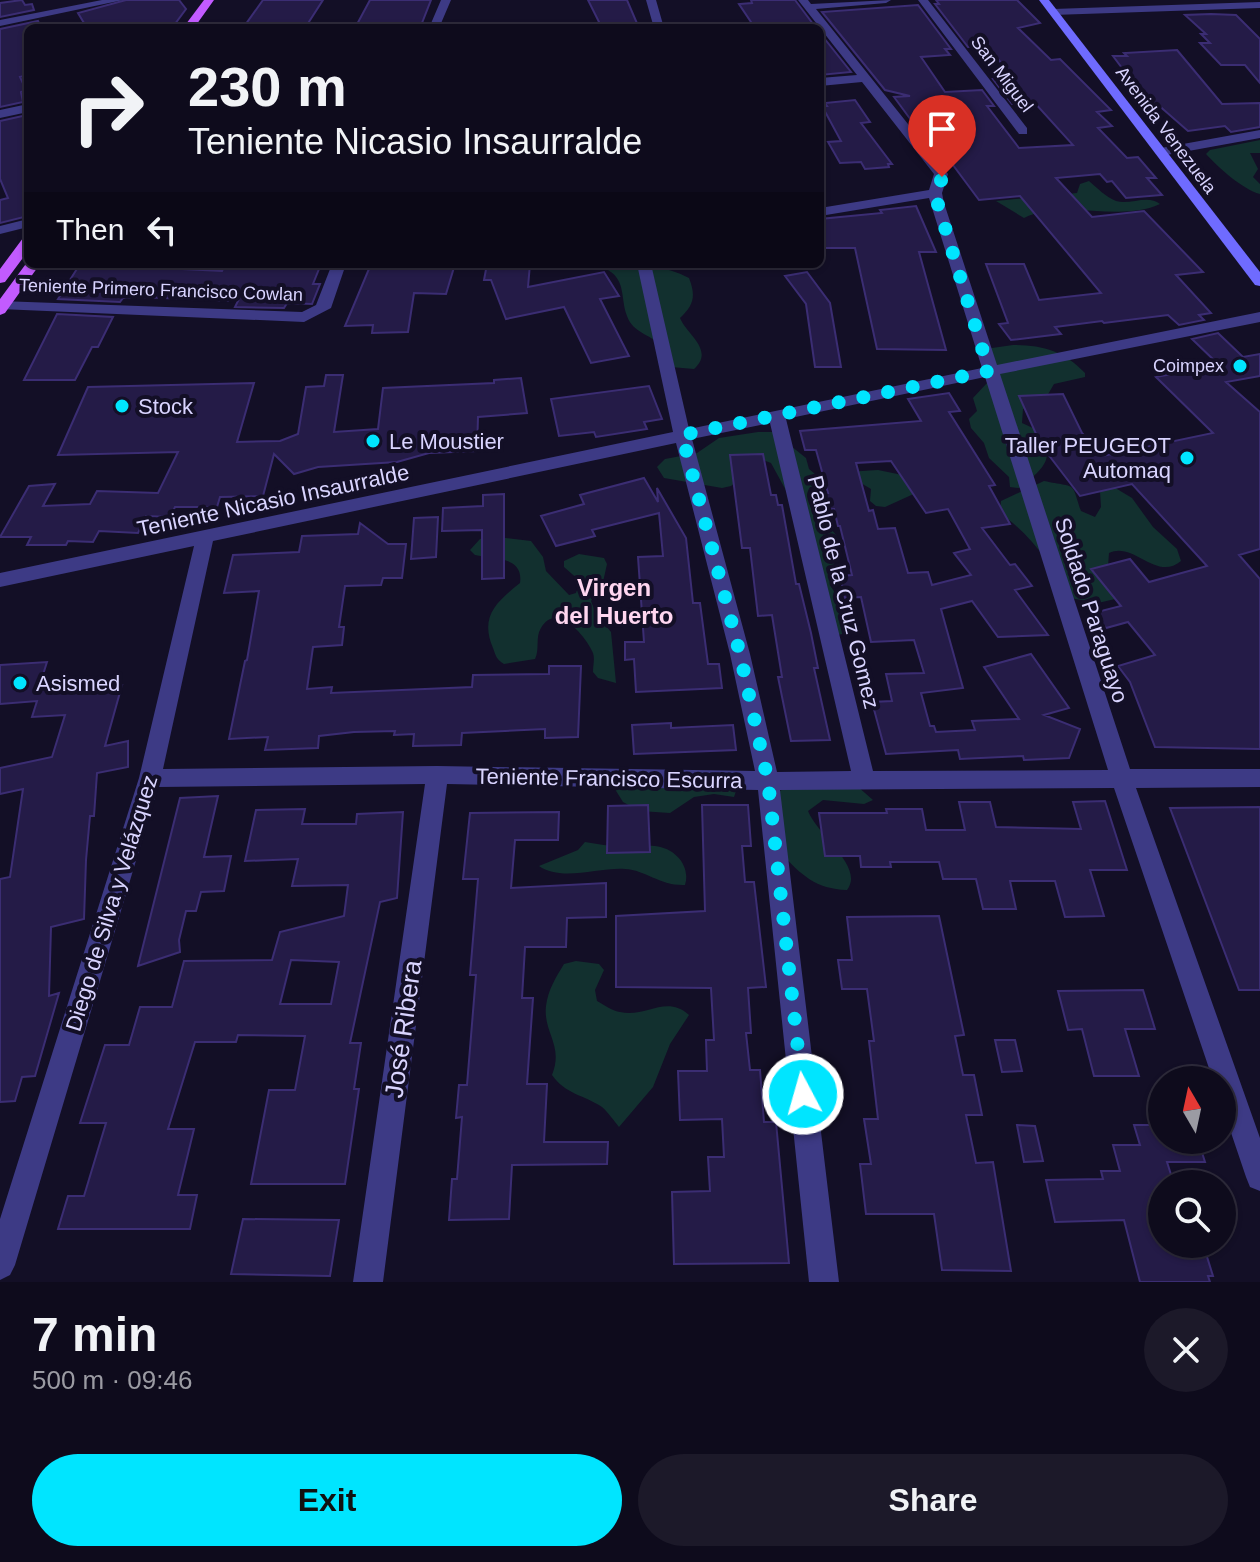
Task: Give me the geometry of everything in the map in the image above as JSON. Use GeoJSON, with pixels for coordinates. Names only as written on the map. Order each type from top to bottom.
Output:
{"type":"FeatureCollection","features":[{"type":"Feature","properties":{"kind":"main road"},"geometry":{"type":"LineString","coordinates":[[191,24],[209,0]]}},
{"type":"Feature","properties":{"kind":"main road","name":"Avenida Venezuela"},"geometry":{"type":"LineString","coordinates":[[1044,0],[1260,282]]}},
{"type":"Feature","properties":{"kind":"main road"},"geometry":{"type":"LineString","coordinates":[[207,24],[218,9]]}},
{"type":"Feature","properties":{"kind":"main road"},"geometry":{"type":"LineString","coordinates":[[0,279],[24,246]]}},
{"type":"Feature","properties":{"kind":"main road"},"geometry":{"type":"LineString","coordinates":[[1,306],[30,268]]}},
{"type":"Feature","properties":{"kind":"street"},"geometry":{"type":"LineString","coordinates":[[48,0],[58,16]]}},
{"type":"Feature","properties":{"kind":"street"},"geometry":{"type":"LineString","coordinates":[[0,23],[58,16],[118,0]]}},
{"type":"Feature","properties":{"kind":"street"},"geometry":{"type":"LineString","coordinates":[[436,24],[446,0]]}},
{"type":"Feature","properties":{"kind":"street"},"geometry":{"type":"LineString","coordinates":[[651,0],[658,24]]}},
{"type":"Feature","properties":{"kind":"street"},"geometry":{"type":"LineString","coordinates":[[806,4],[886,0]]}},
{"type":"Feature","properties":{"kind":"street","name":"San Miguel"},"geometry":{"type":"LineString","coordinates":[[923,0],[1023,131]]}},
{"type":"Feature","properties":{"kind":"street","name":"Soldado Paraguayo"},"geometry":{"type":"LineString","coordinates":[[806,4],[822,24]]}},
{"type":"Feature","properties":{"kind":"street"},"geometry":{"type":"LineString","coordinates":[[1053,12],[1162,4],[1260,5]]}},
{"type":"Feature","properties":{"kind":"street","name":"Soldado Paraguayo"},"geometry":{"type":"LineString","coordinates":[[824,27],[941,174],[935,193],[989,371],[1121,777],[1260,1177]]}},
{"type":"Feature","properties":{"kind":"street"},"geometry":{"type":"LineString","coordinates":[[824,82],[864,78]]}},
{"type":"Feature","properties":{"kind":"street"},"geometry":{"type":"LineString","coordinates":[[0,114],[24,109]]}},
{"type":"Feature","properties":{"kind":"street"},"geometry":{"type":"LineString","coordinates":[[1161,152],[1260,134]]}},
{"type":"Feature","properties":{"kind":"street"},"geometry":{"type":"LineString","coordinates":[[824,211],[935,193]]}},
{"type":"Feature","properties":{"kind":"street"},"geometry":{"type":"LineString","coordinates":[[0,230],[24,224]]}},
{"type":"Feature","properties":{"kind":"street","name":"Teniente Primero Francisco Cowlan"},"geometry":{"type":"LineString","coordinates":[[1,306],[292,318],[319,312],[323,308],[338,268]]}},
{"type":"Feature","properties":{"kind":"street"},"geometry":{"type":"LineString","coordinates":[[645,268],[682,435],[740,654],[768,781],[824,1282]]}},
{"type":"Feature","properties":{"kind":"street","name":"Teniente Nicasio Insaurralde"},"geometry":{"type":"LineString","coordinates":[[0,580],[682,435],[1260,317]]}},
{"type":"Feature","properties":{"kind":"street","name":"Pablo de la Cruz Gomez"},"geometry":{"type":"LineString","coordinates":[[777,417],[864,779]]}},
{"type":"Feature","properties":{"kind":"street","name":"Diego de Silva y Velázquez"},"geometry":{"type":"LineString","coordinates":[[0,1265],[150,778],[205,537]]}},
{"type":"Feature","properties":{"kind":"street","name":"Teniente Francisco Escurra"},"geometry":{"type":"LineString","coordinates":[[150,778],[437,775],[768,781],[1260,778]]}},
{"type":"Feature","properties":{"kind":"street","name":"José Ribera"},"geometry":{"type":"LineString","coordinates":[[368,1282],[437,775]]}},
{"type":"Feature","properties":{"kind":"green space"},"geometry":{"type":"Polygon","coordinates":[[[1260,140],[1260,153],[1250,153],[1258,169],[1253,177],[1260,184],[1260,194],[1238,183],[1206,154],[1210,150],[1260,140]]]}},
{"type":"Feature","properties":{"kind":"green space"},"geometry":{"type":"Polygon","coordinates":[[[1089,181],[1116,201],[1150,200],[1160,204],[1128,211],[1056,210],[1024,218],[996,201],[1077,193],[1080,184],[1089,181]]]}},
{"type":"Feature","properties":{"kind":"green space"},"geometry":{"type":"Polygon","coordinates":[[[604,268],[662,268],[689,278],[692,300],[680,318],[701,349],[700,362],[694,369],[671,367],[662,347],[630,322],[620,283],[604,268]]]}},
{"type":"Feature","properties":{"kind":"green space"},"geometry":{"type":"Polygon","coordinates":[[[1013,345],[1052,351],[1069,359],[1085,373],[1085,377],[1054,384],[1047,396],[1023,409],[1022,423],[1035,429],[1053,453],[1047,454],[1041,469],[1019,488],[1010,487],[1009,477],[989,458],[969,419],[977,411],[973,398],[987,383],[985,349],[1013,345]]]}},
{"type":"Feature","properties":{"kind":"green space"},"geometry":{"type":"Polygon","coordinates":[[[758,432],[788,432],[791,446],[806,458],[809,469],[815,474],[878,470],[912,477],[918,492],[885,507],[876,506],[870,501],[871,489],[859,482],[836,488],[810,487],[807,494],[812,508],[839,540],[829,576],[830,584],[850,610],[855,623],[854,631],[838,635],[795,507],[771,463],[763,460],[731,486],[722,488],[664,478],[657,467],[665,459],[697,453],[719,438],[758,432]]]}},
{"type":"Feature","properties":{"kind":"green space"},"geometry":{"type":"Polygon","coordinates":[[[1044,481],[1072,487],[1081,511],[1095,517],[1101,507],[1100,491],[1112,486],[1132,498],[1153,527],[1177,549],[1181,561],[1163,567],[1127,552],[1109,553],[1107,580],[1115,599],[1098,603],[1070,598],[1040,551],[1000,513],[1001,501],[1044,481]]]}},
{"type":"Feature","properties":{"kind":"green space"},"geometry":{"type":"Polygon","coordinates":[[[489,536],[531,541],[543,557],[546,571],[569,595],[576,593],[580,581],[564,567],[564,561],[579,554],[604,558],[607,564],[603,582],[591,601],[596,614],[611,632],[616,683],[598,678],[593,672],[593,653],[585,639],[571,624],[555,618],[548,620],[539,632],[535,659],[504,664],[498,659],[489,637],[489,619],[503,597],[520,583],[520,574],[506,560],[475,555],[470,550],[480,539],[489,536]]]}},
{"type":"Feature","properties":{"kind":"green space"},"geometry":{"type":"Polygon","coordinates":[[[613,786],[737,788],[734,797],[714,794],[694,797],[670,813],[640,811],[623,802],[613,786]]]}},
{"type":"Feature","properties":{"kind":"green space"},"geometry":{"type":"Polygon","coordinates":[[[788,786],[857,786],[873,800],[864,804],[823,800],[808,811],[850,871],[851,881],[847,890],[818,884],[795,868],[781,853],[780,791],[788,786]]]}},
{"type":"Feature","properties":{"kind":"green space"},"geometry":{"type":"Polygon","coordinates":[[[585,842],[623,847],[655,846],[669,850],[680,859],[686,871],[685,885],[668,883],[625,869],[558,873],[539,866],[578,850],[585,842]]]}},
{"type":"Feature","properties":{"kind":"green space"},"geometry":{"type":"Polygon","coordinates":[[[576,961],[599,964],[604,970],[595,990],[597,1001],[611,1009],[629,1013],[664,1006],[680,1009],[689,1015],[670,1044],[653,1087],[619,1127],[602,1107],[569,1090],[552,1075],[556,1055],[547,1024],[547,1000],[564,964],[576,961]]]}},
{"type":"Feature","properties":{"kind":"building"},"geometry":{"type":"Polygon","coordinates":[[[22,0],[25,5],[32,4],[34,10],[0,17],[0,3],[22,0]]]}},
{"type":"Feature","properties":{"kind":"building"},"geometry":{"type":"Polygon","coordinates":[[[126,0],[179,0],[186,9],[175,24],[85,24],[78,13],[126,0]]]}},
{"type":"Feature","properties":{"kind":"building"},"geometry":{"type":"Polygon","coordinates":[[[263,0],[323,0],[308,24],[246,24],[263,0]]]}},
{"type":"Feature","properties":{"kind":"building"},"geometry":{"type":"Polygon","coordinates":[[[370,0],[431,0],[422,24],[357,24],[370,0]]]}},
{"type":"Feature","properties":{"kind":"building"},"geometry":{"type":"Polygon","coordinates":[[[588,0],[627,0],[637,24],[600,24],[588,0]]]}},
{"type":"Feature","properties":{"kind":"building"},"geometry":{"type":"Polygon","coordinates":[[[751,0],[795,0],[813,24],[752,24],[739,4],[752,3],[751,0]]]}},
{"type":"Feature","properties":{"kind":"building"},"geometry":{"type":"Polygon","coordinates":[[[936,0],[1017,0],[1040,23],[1018,28],[1051,60],[1060,59],[1111,110],[1097,112],[1112,126],[1098,128],[1127,158],[1138,157],[1156,178],[1147,178],[1162,195],[1126,198],[1112,181],[1107,182],[1100,174],[1056,178],[1092,217],[1144,211],[1203,272],[1176,275],[1211,313],[1199,315],[1204,320],[1179,325],[1168,315],[1102,321],[1055,327],[1061,334],[1011,340],[999,324],[1008,323],[986,264],[1024,264],[1039,300],[1101,293],[1020,196],[979,200],[947,157],[939,158],[894,97],[910,96],[885,90],[822,12],[918,5],[951,49],[945,49],[950,55],[921,57],[945,92],[982,90],[994,106],[987,106],[1019,148],[1073,145],[1034,102],[1012,104],[993,79],[1014,77],[986,46],[968,47],[935,4],[939,4],[936,0]]]}},
{"type":"Feature","properties":{"kind":"building"},"geometry":{"type":"Polygon","coordinates":[[[1185,15],[1236,15],[1260,39],[1260,83],[1245,65],[1221,65],[1200,43],[1210,43],[1201,34],[1206,34],[1185,15]]]}},
{"type":"Feature","properties":{"kind":"building"},"geometry":{"type":"Polygon","coordinates":[[[38,21],[39,24],[24,24],[24,76],[20,77],[24,86],[21,92],[23,102],[0,107],[0,29],[38,21]]]}},
{"type":"Feature","properties":{"kind":"building"},"geometry":{"type":"Polygon","coordinates":[[[824,38],[851,72],[824,75],[824,38]]]}},
{"type":"Feature","properties":{"kind":"building"},"geometry":{"type":"Polygon","coordinates":[[[1177,50],[1222,104],[1260,103],[1260,127],[1231,132],[1225,126],[1188,131],[1156,103],[1149,104],[1113,56],[1177,50]]]}},
{"type":"Feature","properties":{"kind":"building"},"geometry":{"type":"Polygon","coordinates":[[[855,100],[870,122],[861,123],[892,164],[888,164],[889,167],[865,169],[861,162],[840,163],[828,142],[841,141],[824,110],[827,106],[825,103],[855,100]]]}},
{"type":"Feature","properties":{"kind":"building"},"geometry":{"type":"Polygon","coordinates":[[[24,116],[24,217],[0,223],[0,200],[8,198],[0,179],[0,121],[24,116]]]}},
{"type":"Feature","properties":{"kind":"building"},"geometry":{"type":"Polygon","coordinates":[[[916,206],[936,252],[919,252],[946,350],[877,349],[855,248],[824,248],[824,219],[882,213],[880,210],[916,206]]]}},
{"type":"Feature","properties":{"kind":"building"},"geometry":{"type":"Polygon","coordinates":[[[77,268],[222,271],[223,268],[319,268],[313,284],[320,284],[312,304],[287,303],[284,308],[235,307],[238,301],[138,297],[123,298],[120,302],[58,299],[77,268]]]}},
{"type":"Feature","properties":{"kind":"building"},"geometry":{"type":"Polygon","coordinates":[[[369,268],[454,268],[446,294],[414,293],[408,332],[372,333],[373,325],[345,326],[369,268]]]}},
{"type":"Feature","properties":{"kind":"building"},"geometry":{"type":"Polygon","coordinates":[[[486,268],[530,268],[528,287],[604,272],[619,296],[600,299],[629,356],[591,363],[564,307],[506,319],[491,280],[484,280],[486,268]]]}},
{"type":"Feature","properties":{"kind":"building"},"geometry":{"type":"Polygon","coordinates":[[[807,272],[830,303],[841,367],[815,367],[806,304],[785,276],[807,272]]]}},
{"type":"Feature","properties":{"kind":"building"},"geometry":{"type":"Polygon","coordinates":[[[57,314],[113,317],[98,347],[92,347],[75,380],[24,380],[57,314]]]}},
{"type":"Feature","properties":{"kind":"building"},"geometry":{"type":"Polygon","coordinates":[[[1218,333],[1243,357],[1260,354],[1260,376],[1226,382],[1260,412],[1260,549],[1239,555],[1260,579],[1260,749],[1155,747],[1130,682],[1118,666],[1155,655],[1128,622],[1106,628],[1093,613],[1121,606],[1091,569],[1130,559],[1149,582],[1207,566],[1132,484],[1080,496],[1041,445],[1019,396],[1063,394],[1082,433],[1103,456],[1213,433],[1156,377],[1219,365],[1192,339],[1218,333]]]}},
{"type":"Feature","properties":{"kind":"building"},"geometry":{"type":"Polygon","coordinates":[[[326,375],[343,375],[334,432],[378,429],[383,388],[494,383],[494,380],[521,378],[527,413],[478,417],[477,451],[429,453],[397,462],[318,467],[294,474],[274,454],[263,496],[220,497],[217,507],[175,507],[170,517],[146,516],[138,533],[99,531],[93,542],[68,541],[66,545],[27,545],[31,537],[0,537],[29,486],[55,484],[43,506],[90,504],[97,491],[158,493],[178,452],[58,455],[88,387],[254,383],[237,442],[280,441],[298,434],[306,387],[324,386],[326,375]]]}},
{"type":"Feature","properties":{"kind":"building"},"geometry":{"type":"Polygon","coordinates":[[[649,386],[662,419],[644,422],[647,429],[596,437],[594,432],[559,436],[551,399],[649,386]]]}},
{"type":"Feature","properties":{"kind":"building"},"geometry":{"type":"Polygon","coordinates":[[[949,393],[960,411],[949,412],[995,485],[989,486],[1010,524],[982,528],[1010,565],[1015,564],[1032,586],[1015,590],[1048,635],[998,637],[972,601],[941,609],[963,688],[921,693],[930,726],[934,726],[936,732],[975,730],[972,721],[1019,719],[984,667],[1031,654],[1069,708],[1044,715],[1080,729],[1069,758],[1024,760],[1023,756],[960,759],[958,750],[886,754],[872,702],[892,701],[886,674],[924,673],[914,640],[871,642],[861,597],[845,598],[840,576],[852,575],[840,526],[834,509],[819,510],[815,493],[828,493],[816,450],[805,450],[800,431],[921,421],[908,399],[949,393]],[[891,461],[856,463],[869,511],[873,510],[878,529],[895,528],[908,573],[928,572],[932,585],[971,575],[954,553],[970,549],[948,509],[926,513],[891,461]]]}},
{"type":"Feature","properties":{"kind":"building"},"geometry":{"type":"Polygon","coordinates":[[[763,454],[771,495],[776,495],[778,505],[782,505],[796,584],[799,584],[811,633],[818,668],[814,668],[830,740],[791,741],[778,677],[782,677],[772,615],[758,616],[750,548],[742,548],[730,455],[763,454]]]}},
{"type":"Feature","properties":{"kind":"building"},"geometry":{"type":"Polygon","coordinates":[[[644,478],[658,502],[657,488],[686,538],[693,603],[700,603],[708,664],[719,664],[722,688],[636,692],[634,659],[625,660],[625,642],[644,642],[638,557],[663,556],[659,513],[592,530],[595,536],[556,546],[541,516],[584,504],[580,495],[644,478]]]}},
{"type":"Feature","properties":{"kind":"building"},"geometry":{"type":"Polygon","coordinates":[[[504,494],[504,578],[482,579],[482,530],[442,531],[443,508],[483,506],[483,495],[504,494]]]}},
{"type":"Feature","properties":{"kind":"building"},"geometry":{"type":"Polygon","coordinates":[[[438,517],[436,557],[411,559],[414,518],[438,517]]]}},
{"type":"Feature","properties":{"kind":"building"},"geometry":{"type":"Polygon","coordinates":[[[360,523],[388,544],[406,544],[402,578],[383,578],[381,585],[345,586],[339,627],[344,627],[342,645],[313,647],[307,689],[332,687],[331,693],[472,687],[473,675],[549,674],[549,666],[581,666],[578,737],[545,738],[545,729],[462,733],[461,745],[413,746],[414,734],[354,732],[319,736],[318,748],[265,750],[268,737],[229,739],[259,591],[224,593],[233,555],[299,552],[302,536],[358,534],[360,523]]]}},
{"type":"Feature","properties":{"kind":"building"},"geometry":{"type":"Polygon","coordinates":[[[47,662],[40,684],[69,683],[67,688],[122,685],[105,746],[128,741],[128,767],[97,773],[94,816],[90,816],[86,860],[84,919],[51,927],[49,996],[59,993],[35,1076],[22,1077],[15,1101],[0,1102],[0,879],[10,877],[23,789],[0,794],[0,768],[52,757],[65,715],[32,717],[37,701],[0,704],[0,665],[47,662]]]}},
{"type":"Feature","properties":{"kind":"building"},"geometry":{"type":"Polygon","coordinates":[[[671,723],[671,728],[733,725],[736,750],[634,754],[632,725],[671,723]]]}},
{"type":"Feature","properties":{"kind":"building"},"geometry":{"type":"Polygon","coordinates":[[[218,796],[204,857],[231,856],[224,891],[201,892],[196,911],[186,911],[179,940],[180,952],[138,966],[180,798],[218,796]]]}},
{"type":"Feature","properties":{"kind":"building"},"geometry":{"type":"Polygon","coordinates":[[[1105,801],[1127,870],[1090,870],[1104,916],[1065,917],[1055,881],[1010,881],[1016,909],[983,909],[976,879],[943,879],[939,862],[890,862],[891,867],[861,867],[860,856],[825,856],[819,813],[887,813],[886,809],[922,809],[926,830],[965,830],[959,802],[990,802],[996,827],[1081,829],[1073,802],[1105,801]]]}},
{"type":"Feature","properties":{"kind":"building"},"geometry":{"type":"Polygon","coordinates":[[[648,805],[650,852],[607,853],[608,806],[648,805]]]}},
{"type":"Feature","properties":{"kind":"building"},"geometry":{"type":"Polygon","coordinates":[[[702,805],[748,805],[751,846],[742,846],[745,882],[754,882],[766,987],[748,988],[751,1033],[746,1033],[750,1070],[760,1070],[764,1122],[776,1122],[789,1263],[674,1264],[672,1192],[710,1191],[708,1157],[724,1157],[722,1119],[680,1120],[678,1071],[707,1071],[706,1040],[714,1040],[711,988],[616,987],[616,916],[705,911],[702,805]]]}},
{"type":"Feature","properties":{"kind":"building"},"geometry":{"type":"Polygon","coordinates":[[[1260,807],[1260,990],[1239,990],[1170,808],[1260,807]]]}},
{"type":"Feature","properties":{"kind":"building"},"geometry":{"type":"Polygon","coordinates":[[[305,809],[302,824],[356,824],[357,814],[403,812],[397,898],[380,902],[350,1043],[361,1043],[354,1089],[359,1089],[345,1184],[251,1184],[269,1090],[295,1090],[305,1036],[238,1035],[236,1042],[195,1042],[168,1129],[194,1129],[178,1195],[197,1195],[190,1229],[58,1229],[68,1196],[84,1196],[106,1123],[80,1123],[105,1045],[129,1045],[140,1007],[172,1007],[184,961],[272,960],[280,932],[344,916],[348,885],[292,886],[298,859],[245,861],[256,810],[305,809]],[[291,960],[280,1004],[331,1004],[339,962],[291,960]]]}},
{"type":"Feature","properties":{"kind":"building"},"geometry":{"type":"Polygon","coordinates":[[[559,812],[558,840],[515,840],[511,888],[606,883],[606,917],[567,918],[566,947],[525,947],[522,998],[533,998],[527,1084],[547,1084],[544,1142],[608,1142],[607,1164],[512,1165],[509,1219],[449,1220],[452,1179],[457,1179],[462,1117],[456,1118],[459,1085],[467,1085],[476,975],[470,975],[478,879],[463,879],[470,813],[559,812]]]}},
{"type":"Feature","properties":{"kind":"building"},"geometry":{"type":"Polygon","coordinates":[[[939,916],[964,1035],[955,1036],[963,1075],[974,1075],[982,1115],[966,1115],[976,1163],[993,1162],[1011,1271],[942,1270],[934,1214],[866,1214],[860,1164],[871,1164],[864,1119],[878,1119],[869,1041],[874,1041],[867,989],[842,989],[838,960],[852,960],[847,917],[939,916]]]}},
{"type":"Feature","properties":{"kind":"building"},"geometry":{"type":"Polygon","coordinates":[[[1143,990],[1155,1029],[1125,1029],[1139,1076],[1094,1076],[1082,1029],[1068,1030],[1058,991],[1143,990]]]}},
{"type":"Feature","properties":{"kind":"building"},"geometry":{"type":"Polygon","coordinates":[[[995,1040],[1015,1040],[1022,1071],[1002,1072],[995,1040]]]}},
{"type":"Feature","properties":{"kind":"building"},"geometry":{"type":"Polygon","coordinates":[[[1017,1125],[1035,1126],[1043,1161],[1024,1162],[1017,1125]]]}},
{"type":"Feature","properties":{"kind":"building"},"geometry":{"type":"Polygon","coordinates":[[[1134,1125],[1148,1125],[1148,1154],[1202,1154],[1205,1162],[1167,1162],[1170,1170],[1148,1170],[1148,1258],[1207,1258],[1213,1276],[1208,1276],[1210,1282],[1140,1282],[1124,1220],[1055,1222],[1046,1180],[1103,1179],[1101,1171],[1120,1171],[1113,1145],[1140,1145],[1134,1125]]]}},
{"type":"Feature","properties":{"kind":"building"},"geometry":{"type":"Polygon","coordinates":[[[243,1219],[339,1220],[330,1276],[231,1274],[243,1219]]]}},
{"type":"Feature","properties":{"kind":"place","name":"Coimpex"},"geometry":{"type":"Point","coordinates":[1240,366]}},
{"type":"Feature","properties":{"kind":"place","name":"Stock"},"geometry":{"type":"Point","coordinates":[122,406]}},
{"type":"Feature","properties":{"kind":"place","name":"Le Moustier"},"geometry":{"type":"Point","coordinates":[373,441]}},
{"type":"Feature","properties":{"kind":"place","name":"Taller PEUGEOT Automaq"},"geometry":{"type":"Point","coordinates":[1187,458]}},
{"type":"Feature","properties":{"kind":"place","name":"Asismed"},"geometry":{"type":"Point","coordinates":[20,683]}},
{"type":"Feature","properties":{"kind":"district","name":"Virgen del Huerto"},"geometry":{"type":"Point","coordinates":[614,602]}},
{"type":"Feature","properties":{"kind":"route"},"geometry":{"type":"LineString","coordinates":[[803,1094],[768,781],[740,654],[682,435],[989,371],[936,198],[942,177]]}}]}
